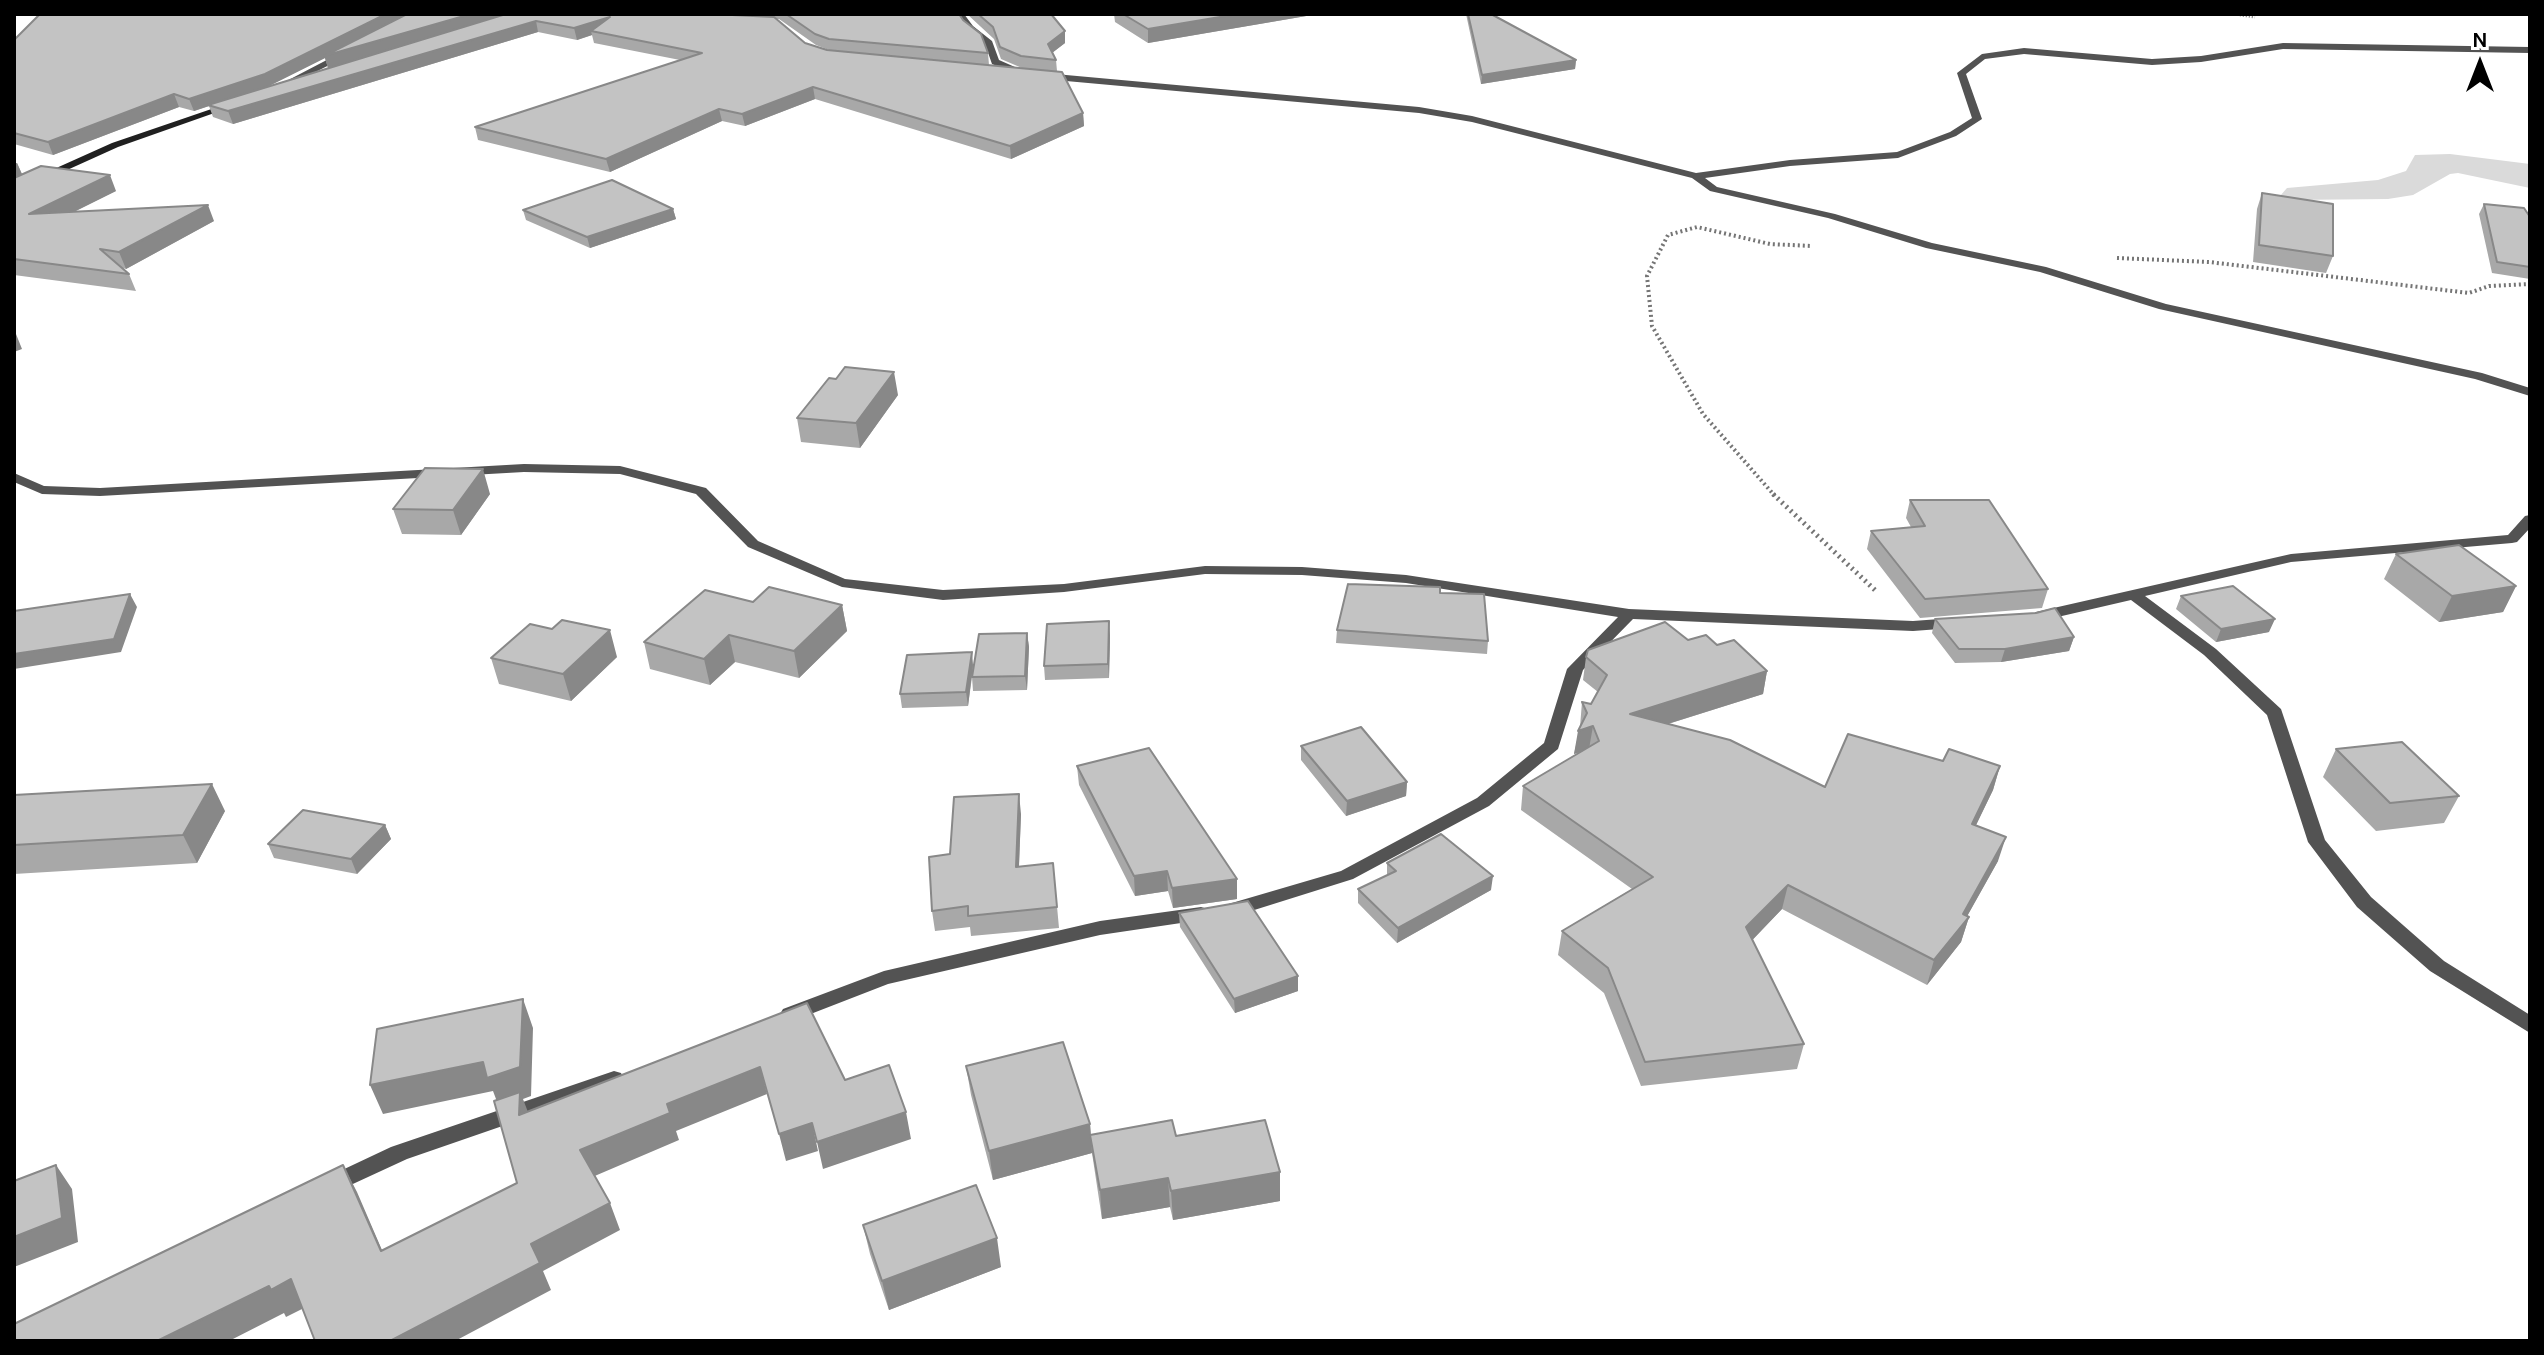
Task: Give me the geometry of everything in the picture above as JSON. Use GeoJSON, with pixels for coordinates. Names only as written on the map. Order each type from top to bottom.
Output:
{"type":"FeatureCollection","features":[{"type":"Feature","properties":{"kind":"main road"},"geometry":{"type":"LineString","coordinates":[[268,92],[325,75]]}},
{"type":"Feature","properties":{"kind":"main road"},"geometry":{"type":"LineString","coordinates":[[14,191],[115,145],[240,102]]}},
{"type":"Feature","properties":{"kind":"street"},"geometry":{"type":"LineString","coordinates":[[960,14],[970,28],[989,43],[995,62],[1019,73]]}},
{"type":"Feature","properties":{"kind":"street"},"geometry":{"type":"LineString","coordinates":[[1696,176],[1790,163],[1898,155],[1953,134],[1977,119],[1961,73],[1982,57],[2024,51],[2152,62],[2201,59],[2283,46],[2530,50]]}},
{"type":"Feature","properties":{"kind":"street"},"geometry":{"type":"LineString","coordinates":[[268,92],[355,48]]}},
{"type":"Feature","properties":{"kind":"street"},"geometry":{"type":"LineString","coordinates":[[987,71],[1419,110],[1579,144],[1696,176],[1714,189],[1831,216],[1930,246],[2042,269],[2163,307],[2478,376],[2530,392]]}},
{"type":"Feature","properties":{"kind":"street"},"geometry":{"type":"LineString","coordinates":[[14,477],[42,490],[100,492],[524,468],[620,470],[701,491],[753,544],[842,583],[943,595],[1064,588],[1205,570],[1302,571],[1406,579],[1629,614],[1913,626],[1972,622]]}},
{"type":"Feature","properties":{"kind":"street"},"geometry":{"type":"LineString","coordinates":[[2017,619],[2291,558],[2512,539],[2530,519]]}},
{"type":"Feature","properties":{"kind":"street"},"geometry":{"type":"LineString","coordinates":[[2133,594],[2210,652],[2275,713],[2317,842],[2364,902],[2437,966],[2530,1025]]}},
{"type":"Feature","properties":{"kind":"street"},"geometry":{"type":"LineString","coordinates":[[768,1023],[884,978],[1100,928],[1233,910],[1347,875],[1483,802],[1552,745],[1575,669],[1629,614]]}},
{"type":"Feature","properties":{"kind":"street"},"geometry":{"type":"LineString","coordinates":[[315,1192],[399,1153],[637,1071]]}},
{"type":"Feature","properties":{"kind":"path"},"geometry":{"type":"LineString","coordinates":[[1816,246],[1770,244],[1697,227],[1668,235],[1647,276],[1652,326],[1703,414],[1763,485],[1913,626]]}},
{"type":"Feature","properties":{"kind":"path"},"geometry":{"type":"LineString","coordinates":[[2109,258],[2209,262],[2469,293],[2489,286],[2530,284]]}},
{"type":"Feature","properties":{"kind":"shaded area"},"geometry":{"type":"Polygon","coordinates":[[[2450,154],[2530,164],[2530,188],[2458,173],[2450,174],[2413,195],[2388,199],[2289,200],[2280,196],[2287,188],[2378,180],[2406,171],[2415,155],[2450,154]]]}},
{"type":"Feature","properties":{"kind":"building"},"geometry":{"type":"Polygon","coordinates":[[[40,14],[386,14],[265,74],[189,99],[174,94],[48,142],[14,133],[14,40],[40,14]]]}},
{"type":"Feature","properties":{"kind":"building"},"geometry":{"type":"Polygon","coordinates":[[[407,14],[471,14],[324,56],[407,14]]]}},
{"type":"Feature","properties":{"kind":"building"},"geometry":{"type":"Polygon","coordinates":[[[506,14],[774,17],[805,43],[827,50],[1062,72],[1083,113],[1010,146],[813,87],[742,114],[719,109],[606,159],[475,127],[702,53],[591,31],[610,17],[574,28],[536,21],[228,111],[208,105],[506,14]]]}},
{"type":"Feature","properties":{"kind":"building"},"geometry":{"type":"Polygon","coordinates":[[[786,14],[959,14],[981,34],[988,53],[829,39],[815,34],[786,14]]]}},
{"type":"Feature","properties":{"kind":"building"},"geometry":{"type":"Polygon","coordinates":[[[978,14],[1051,14],[1065,31],[1048,44],[1056,60],[1021,56],[1000,47],[993,27],[978,14]]]}},
{"type":"Feature","properties":{"kind":"building"},"geometry":{"type":"Polygon","coordinates":[[[1123,14],[1238,14],[1148,29],[1123,14]]]}},
{"type":"Feature","properties":{"kind":"building"},"geometry":{"type":"Polygon","coordinates":[[[1468,14],[1491,14],[1576,60],[1482,75],[1468,14]]]}},
{"type":"Feature","properties":{"kind":"building"},"geometry":{"type":"Polygon","coordinates":[[[41,166],[110,175],[29,214],[208,205],[119,252],[100,249],[129,274],[14,259],[14,178],[41,166]]]}},
{"type":"Feature","properties":{"kind":"building"},"geometry":{"type":"Polygon","coordinates":[[[612,180],[673,209],[587,237],[523,210],[612,180]]]}},
{"type":"Feature","properties":{"kind":"building"},"geometry":{"type":"Polygon","coordinates":[[[2262,193],[2333,204],[2333,256],[2259,245],[2262,193]]]}},
{"type":"Feature","properties":{"kind":"building"},"geometry":{"type":"Polygon","coordinates":[[[2484,204],[2524,208],[2530,217],[2530,267],[2497,262],[2484,204]]]}},
{"type":"Feature","properties":{"kind":"building"},"geometry":{"type":"Polygon","coordinates":[[[845,367],[894,372],[856,423],[797,418],[829,378],[836,379],[845,367]]]}},
{"type":"Feature","properties":{"kind":"building"},"geometry":{"type":"Polygon","coordinates":[[[425,468],[483,469],[453,510],[393,509],[425,468]]]}},
{"type":"Feature","properties":{"kind":"building"},"geometry":{"type":"Polygon","coordinates":[[[1910,500],[1989,500],[2048,589],[1925,599],[1871,531],[1925,526],[1910,500]]]}},
{"type":"Feature","properties":{"kind":"building"},"geometry":{"type":"Polygon","coordinates":[[[2459,545],[2516,586],[2452,596],[2396,554],[2459,545]]]}},
{"type":"Feature","properties":{"kind":"building"},"geometry":{"type":"Polygon","coordinates":[[[1348,584],[1440,587],[1440,593],[1484,594],[1488,641],[1337,630],[1348,584]]]}},
{"type":"Feature","properties":{"kind":"building"},"geometry":{"type":"Polygon","coordinates":[[[2233,586],[2275,619],[2221,629],[2181,596],[2233,586]]]}},
{"type":"Feature","properties":{"kind":"building"},"geometry":{"type":"Polygon","coordinates":[[[769,587],[842,605],[794,651],[729,635],[704,659],[644,642],[705,590],[753,602],[769,587]]]}},
{"type":"Feature","properties":{"kind":"building"},"geometry":{"type":"Polygon","coordinates":[[[130,594],[114,639],[14,654],[14,611],[130,594]]]}},
{"type":"Feature","properties":{"kind":"building"},"geometry":{"type":"Polygon","coordinates":[[[2055,608],[2074,637],[2005,649],[1959,649],[1935,619],[2036,613],[2055,608]]]}},
{"type":"Feature","properties":{"kind":"building"},"geometry":{"type":"Polygon","coordinates":[[[562,620],[610,630],[563,674],[491,658],[530,624],[552,629],[562,620]]]}},
{"type":"Feature","properties":{"kind":"building"},"geometry":{"type":"Polygon","coordinates":[[[1109,621],[1108,664],[1044,666],[1047,624],[1109,621]]]}},
{"type":"Feature","properties":{"kind":"building"},"geometry":{"type":"Polygon","coordinates":[[[1665,622],[1688,640],[1706,635],[1717,645],[1734,640],[1767,671],[1630,714],[1730,740],[1825,787],[1848,734],[1943,761],[1949,749],[2000,766],[1972,824],[2006,837],[1963,914],[1969,917],[1934,960],[1788,885],[1746,927],[1804,1044],[1645,1062],[1608,968],[1562,931],[1653,877],[1523,786],[1599,741],[1593,726],[1578,731],[1587,713],[1582,702],[1591,704],[1607,675],[1586,657],[1588,650],[1665,622]]]}},
{"type":"Feature","properties":{"kind":"building"},"geometry":{"type":"Polygon","coordinates":[[[1027,633],[1025,676],[972,677],[979,634],[1027,633]]]}},
{"type":"Feature","properties":{"kind":"building"},"geometry":{"type":"Polygon","coordinates":[[[972,652],[966,692],[900,694],[907,655],[972,652]]]}},
{"type":"Feature","properties":{"kind":"building"},"geometry":{"type":"Polygon","coordinates":[[[1361,727],[1407,782],[1347,801],[1301,746],[1361,727]]]}},
{"type":"Feature","properties":{"kind":"building"},"geometry":{"type":"Polygon","coordinates":[[[2402,742],[2459,796],[2390,803],[2336,749],[2402,742]]]}},
{"type":"Feature","properties":{"kind":"building"},"geometry":{"type":"Polygon","coordinates":[[[1149,748],[1237,879],[1172,888],[1167,871],[1134,876],[1077,766],[1149,748]]]}},
{"type":"Feature","properties":{"kind":"building"},"geometry":{"type":"Polygon","coordinates":[[[212,784],[183,835],[14,845],[14,795],[212,784]]]}},
{"type":"Feature","properties":{"kind":"building"},"geometry":{"type":"Polygon","coordinates":[[[1019,794],[1016,867],[1053,863],[1057,907],[968,916],[968,906],[932,911],[929,857],[950,854],[954,797],[1019,794]]]}},
{"type":"Feature","properties":{"kind":"building"},"geometry":{"type":"Polygon","coordinates":[[[303,810],[385,825],[351,859],[268,844],[303,810]]]}},
{"type":"Feature","properties":{"kind":"building"},"geometry":{"type":"Polygon","coordinates":[[[1441,834],[1493,876],[1398,928],[1358,889],[1396,871],[1387,863],[1441,834]]]}},
{"type":"Feature","properties":{"kind":"building"},"geometry":{"type":"Polygon","coordinates":[[[1248,901],[1298,976],[1234,999],[1179,913],[1248,901]]]}},
{"type":"Feature","properties":{"kind":"building"},"geometry":{"type":"Polygon","coordinates":[[[523,999],[520,1067],[487,1078],[483,1062],[370,1085],[377,1029],[523,999]]]}},
{"type":"Feature","properties":{"kind":"building"},"geometry":{"type":"Polygon","coordinates":[[[807,1003],[845,1080],[889,1065],[906,1112],[817,1142],[812,1123],[779,1134],[760,1067],[667,1104],[670,1113],[580,1150],[610,1203],[531,1244],[540,1263],[390,1341],[315,1341],[291,1279],[271,1290],[269,1286],[157,1341],[14,1341],[14,1324],[343,1165],[381,1251],[517,1183],[494,1101],[520,1092],[519,1115],[807,1003]]]}},
{"type":"Feature","properties":{"kind":"building"},"geometry":{"type":"Polygon","coordinates":[[[1063,1042],[1090,1124],[989,1151],[966,1066],[1063,1042]]]}},
{"type":"Feature","properties":{"kind":"building"},"geometry":{"type":"Polygon","coordinates":[[[1172,1120],[1176,1136],[1265,1120],[1280,1172],[1171,1191],[1168,1178],[1100,1190],[1090,1135],[1172,1120]]]}},
{"type":"Feature","properties":{"kind":"building"},"geometry":{"type":"Polygon","coordinates":[[[56,1165],[62,1218],[14,1237],[14,1181],[56,1165]]]}},
{"type":"Feature","properties":{"kind":"building"},"geometry":{"type":"Polygon","coordinates":[[[976,1185],[997,1238],[882,1281],[863,1225],[976,1185]]]}}]}
